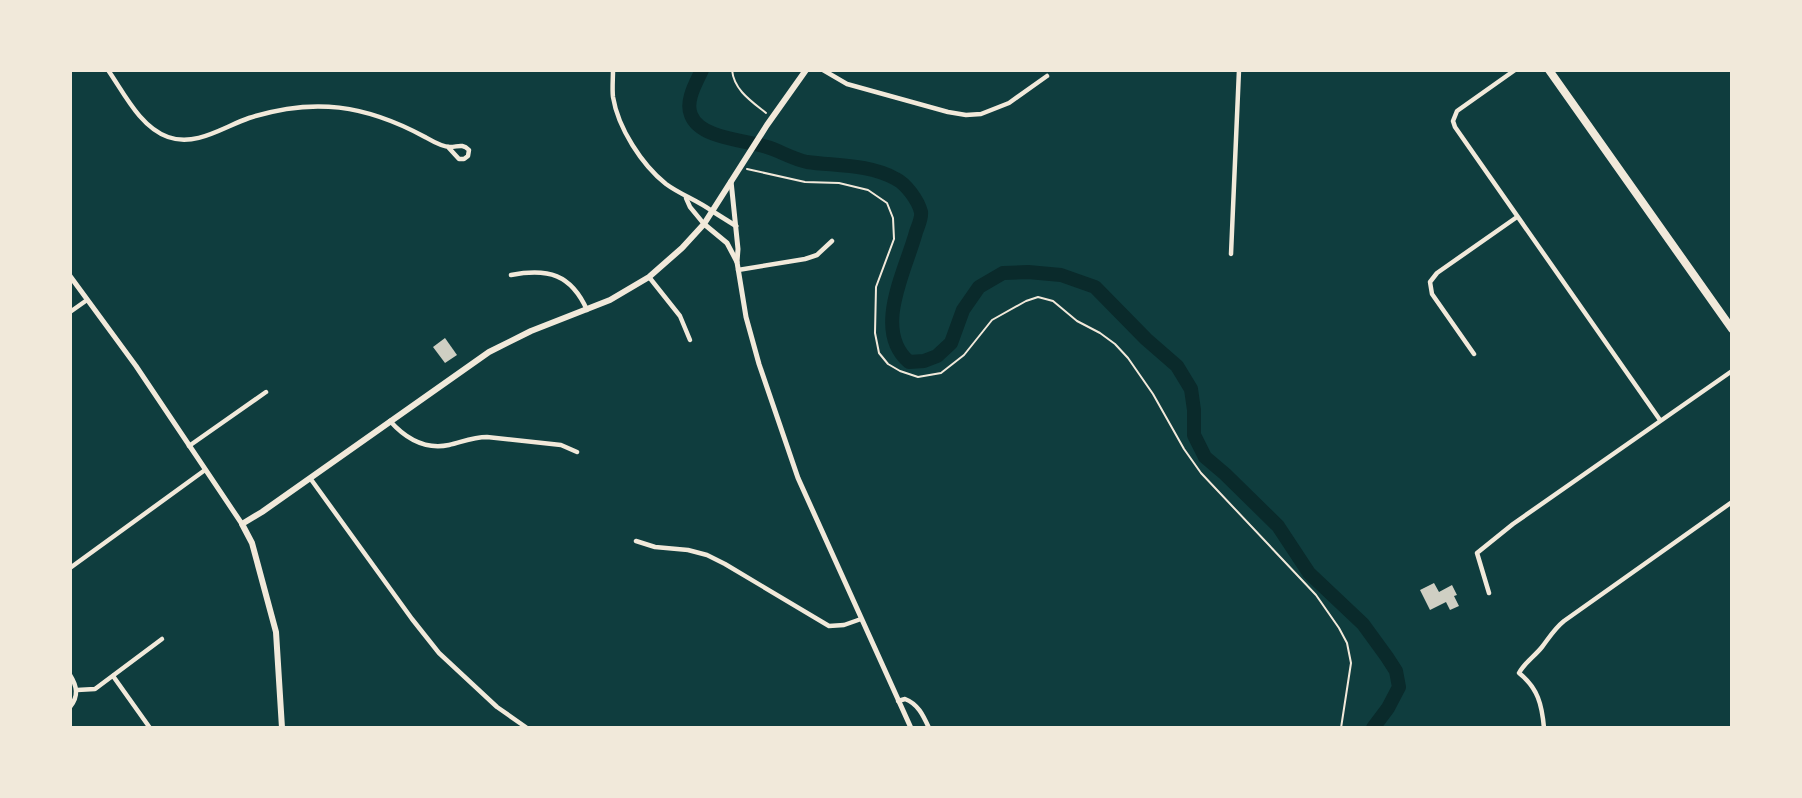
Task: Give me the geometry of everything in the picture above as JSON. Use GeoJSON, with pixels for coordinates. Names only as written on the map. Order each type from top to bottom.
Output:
{"type":"FeatureCollection","features":[{"type":"Feature","properties":{"kind":"highway"},"geometry":{"type":"LineString","coordinates":[[1549,70],[1732,329]]}},
{"type":"Feature","properties":{"kind":"main road"},"geometry":{"type":"LineString","coordinates":[[282,728],[276,632],[252,543],[243,524],[489,352],[531,331],[625,293],[649,277],[704,224],[806,70]]}},
{"type":"Feature","properties":{"kind":"street"},"geometry":{"type":"LineString","coordinates":[[108,70],[144,120],[161,134],[179,140],[198,138],[264,114],[319,106],[374,114],[449,147],[459,159],[468,156],[469,150],[465,146],[449,147]]}},
{"type":"Feature","properties":{"kind":"street"},"geometry":{"type":"LineString","coordinates":[[613,70],[613,97],[623,126],[640,156],[652,171],[685,197],[695,200],[736,226]]}},
{"type":"Feature","properties":{"kind":"street"},"geometry":{"type":"LineString","coordinates":[[823,70],[847,84],[966,115],[981,114],[1009,103],[1047,76]]}},
{"type":"Feature","properties":{"kind":"street"},"geometry":{"type":"LineString","coordinates":[[1231,254],[1239,70]]}},
{"type":"Feature","properties":{"kind":"street"},"geometry":{"type":"LineString","coordinates":[[1515,70],[1457,111],[1453,121],[1457,132],[1660,420]]}},
{"type":"Feature","properties":{"kind":"street"},"geometry":{"type":"LineString","coordinates":[[731,181],[737,262],[746,317],[791,459],[911,728]]}},
{"type":"Feature","properties":{"kind":"street"},"geometry":{"type":"LineString","coordinates":[[685,197],[704,224],[727,243],[737,262]]}},
{"type":"Feature","properties":{"kind":"street"},"geometry":{"type":"LineString","coordinates":[[1475,354],[1432,294],[1430,282],[1437,273],[1517,217]]}},
{"type":"Feature","properties":{"kind":"street"},"geometry":{"type":"LineString","coordinates":[[738,270],[806,259],[817,255],[832,241]]}},
{"type":"Feature","properties":{"kind":"street"},"geometry":{"type":"LineString","coordinates":[[511,275],[539,272],[561,278],[574,287],[587,310]]}},
{"type":"Feature","properties":{"kind":"street"},"geometry":{"type":"LineString","coordinates":[[70,276],[136,366],[243,524]]}},
{"type":"Feature","properties":{"kind":"street"},"geometry":{"type":"LineString","coordinates":[[649,277],[680,316],[690,340]]}},
{"type":"Feature","properties":{"kind":"street"},"geometry":{"type":"LineString","coordinates":[[70,312],[88,300]]}},
{"type":"Feature","properties":{"kind":"street"},"geometry":{"type":"LineString","coordinates":[[1489,593],[1477,553],[1513,524],[1732,370]]}},
{"type":"Feature","properties":{"kind":"street"},"geometry":{"type":"LineString","coordinates":[[190,446],[266,392]]}},
{"type":"Feature","properties":{"kind":"street"},"geometry":{"type":"LineString","coordinates":[[390,421],[409,439],[428,445],[438,446],[487,437],[561,445],[577,452]]}},
{"type":"Feature","properties":{"kind":"street"},"geometry":{"type":"LineString","coordinates":[[70,568],[205,470]]}},
{"type":"Feature","properties":{"kind":"street"},"geometry":{"type":"LineString","coordinates":[[310,478],[439,653],[497,706],[527,728]]}},
{"type":"Feature","properties":{"kind":"street"},"geometry":{"type":"LineString","coordinates":[[1544,728],[1536,693],[1529,681],[1519,673],[1526,662],[1564,621],[1732,502]]}},
{"type":"Feature","properties":{"kind":"street"},"geometry":{"type":"LineString","coordinates":[[636,541],[655,547],[707,555],[829,626],[836,627],[861,619]]}},
{"type":"Feature","properties":{"kind":"street"},"geometry":{"type":"LineString","coordinates":[[77,691],[95,689],[162,639]]}},
{"type":"Feature","properties":{"kind":"street"},"geometry":{"type":"LineString","coordinates":[[70,675],[77,691],[70,707]]}},
{"type":"Feature","properties":{"kind":"street"},"geometry":{"type":"LineString","coordinates":[[113,676],[150,728]]}},
{"type":"Feature","properties":{"kind":"street"},"geometry":{"type":"LineString","coordinates":[[898,701],[905,699],[913,702],[929,728]]}},
{"type":"Feature","properties":{"kind":"path"},"geometry":{"type":"LineString","coordinates":[[732,70],[736,86],[772,118]]}},
{"type":"Feature","properties":{"kind":"path"},"geometry":{"type":"LineString","coordinates":[[741,165],[805,182],[839,183],[868,190],[887,204],[893,218],[894,239],[876,287],[875,333],[879,353],[888,364],[900,371],[918,377],[941,373],[964,355],[992,320],[1038,297],[1053,301],[1077,321],[1115,344],[1153,394],[1201,473],[1316,595],[1339,628],[1347,643],[1351,663],[1341,728]]}},
{"type":"Feature","properties":{"kind":"building"},"geometry":{"type":"Polygon","coordinates":[[[445,338],[457,355],[445,363],[433,347],[445,338]]]}},
{"type":"Feature","properties":{"kind":"building"},"geometry":{"type":"Polygon","coordinates":[[[1434,583],[1439,592],[1452,585],[1459,606],[1450,610],[1446,602],[1430,610],[1420,590],[1434,583]]]}},
{"type":"Feature","properties":{"kind":"waterway"},"geometry":{"type":"LineString","coordinates":[[702,70],[689,104],[691,115],[704,129],[807,162],[852,166],[886,174],[904,185],[911,193],[921,217],[900,281],[892,317],[893,334],[898,349],[909,362],[924,361],[937,356],[951,343],[963,310],[979,287],[1003,273],[1028,272],[1061,275],[1095,287],[1177,366],[1191,389],[1194,435],[1205,457],[1278,526],[1309,573],[1363,624],[1396,671],[1399,687],[1373,728]]}}]}
